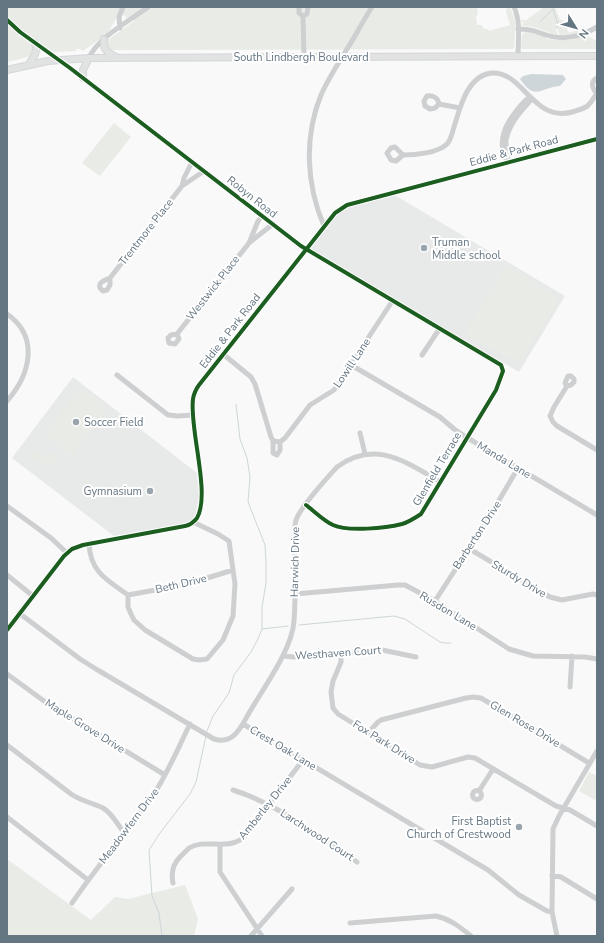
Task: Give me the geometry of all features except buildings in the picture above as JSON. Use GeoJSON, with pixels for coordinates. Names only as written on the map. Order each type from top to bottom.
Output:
{"type":"FeatureCollection","features":[{"type":"Feature","properties":{"kind":"main road"},"geometry":{"type":"LineString","coordinates":[[104,40],[103,45],[105,50],[118,58]]}},
{"type":"Feature","properties":{"kind":"main road"},"geometry":{"type":"LineString","coordinates":[[28,65],[36,55],[37,50],[35,43]]}},
{"type":"Feature","properties":{"kind":"main road","name":"South Lindbergh Boulevard"},"geometry":{"type":"LineString","coordinates":[[7,70],[59,60],[89,58],[597,56]]}},
{"type":"Feature","properties":{"kind":"main road"},"geometry":{"type":"LineString","coordinates":[[83,78],[82,70],[89,58]]}},
{"type":"Feature","properties":{"kind":"street"},"geometry":{"type":"LineString","coordinates":[[120,28],[119,17],[123,7]]}},
{"type":"Feature","properties":{"kind":"street"},"geometry":{"type":"LineString","coordinates":[[89,58],[92,50],[148,7]]}},
{"type":"Feature","properties":{"kind":"street"},"geometry":{"type":"LineString","coordinates":[[299,7],[299,13],[303,16],[304,57]]}},
{"type":"Feature","properties":{"kind":"street"},"geometry":{"type":"LineString","coordinates":[[303,16],[307,14],[308,7]]}},
{"type":"Feature","properties":{"kind":"street"},"geometry":{"type":"LineString","coordinates":[[324,226],[317,208],[309,167],[309,144],[311,130],[321,95],[372,7]]}},
{"type":"Feature","properties":{"kind":"street"},"geometry":{"type":"LineString","coordinates":[[514,7],[518,18],[518,56]]}},
{"type":"Feature","properties":{"kind":"street","name":"Robyn Road"},"geometry":{"type":"LineString","coordinates":[[7,20],[35,43],[306,249],[501,365]]}},
{"type":"Feature","properties":{"kind":"street"},"geometry":{"type":"LineString","coordinates":[[518,29],[536,30],[554,37],[571,37],[585,33],[597,27]]}},
{"type":"Feature","properties":{"kind":"street"},"geometry":{"type":"LineString","coordinates":[[403,154],[416,155],[431,152],[448,144],[460,108],[469,88],[476,79],[484,74],[493,73],[507,76],[529,98],[555,114],[563,114],[587,107],[597,93],[592,86],[593,81],[597,78]]}},
{"type":"Feature","properties":{"kind":"street"},"geometry":{"type":"LineString","coordinates":[[508,161],[504,157],[502,150],[501,141],[504,129],[510,118],[526,99],[529,98]]}},
{"type":"Feature","properties":{"kind":"street"},"geometry":{"type":"LineString","coordinates":[[439,104],[460,108]]}},
{"type":"Feature","properties":{"kind":"street","name":"Eddie & Park Road"},"geometry":{"type":"LineString","coordinates":[[193,522],[200,510],[201,495],[193,415],[193,397],[197,388],[335,213],[346,205],[508,161],[597,139]]}},
{"type":"Feature","properties":{"kind":"street","name":"Trentmore Place"},"geometry":{"type":"LineString","coordinates":[[182,186],[184,178],[192,162]]}},
{"type":"Feature","properties":{"kind":"street","name":"Trentmore Place"},"geometry":{"type":"LineString","coordinates":[[110,278],[182,186],[204,171]]}},
{"type":"Feature","properties":{"kind":"street","name":"Westwick Place"},"geometry":{"type":"LineString","coordinates":[[249,243],[258,221],[262,216]]}},
{"type":"Feature","properties":{"kind":"street","name":"Westwick Place"},"geometry":{"type":"LineString","coordinates":[[177,334],[249,243],[268,229],[272,224]]}},
{"type":"Feature","properties":{"kind":"street","name":"Lowill Lane"},"geometry":{"type":"LineString","coordinates":[[273,440],[273,453],[277,455],[280,450],[280,442],[285,438],[310,405],[334,390],[393,300]]}},
{"type":"Feature","properties":{"kind":"street"},"geometry":{"type":"LineString","coordinates":[[7,314],[18,323],[24,334],[28,344],[28,356],[26,370],[21,381],[7,401]]}},
{"type":"Feature","properties":{"kind":"street"},"geometry":{"type":"LineString","coordinates":[[422,355],[440,328]]}},
{"type":"Feature","properties":{"kind":"street"},"geometry":{"type":"LineString","coordinates":[[223,354],[253,380],[273,440],[280,442]]}},
{"type":"Feature","properties":{"kind":"street","name":"Manda Lane"},"geometry":{"type":"LineString","coordinates":[[351,365],[440,417],[466,438],[597,515]]}},
{"type":"Feature","properties":{"kind":"street","name":"Glenfield Terrace"},"geometry":{"type":"LineString","coordinates":[[306,505],[331,524],[344,528],[369,528],[395,525],[409,521],[421,514],[496,390],[503,371],[501,365]]}},
{"type":"Feature","properties":{"kind":"street"},"geometry":{"type":"LineString","coordinates":[[117,375],[168,415],[193,415]]}},
{"type":"Feature","properties":{"kind":"street"},"geometry":{"type":"LineString","coordinates":[[567,386],[550,416],[557,426],[597,450]]}},
{"type":"Feature","properties":{"kind":"street"},"geometry":{"type":"LineString","coordinates":[[360,433],[365,454]]}},
{"type":"Feature","properties":{"kind":"street","name":"Harwich Drive"},"geometry":{"type":"LineString","coordinates":[[242,724],[283,656],[293,632],[296,519],[336,467],[343,462],[365,454],[376,453],[394,456],[441,482]]}},
{"type":"Feature","properties":{"kind":"street","name":"Barberton Drive"},"geometry":{"type":"LineString","coordinates":[[435,602],[468,548],[488,519],[518,468]]}},
{"type":"Feature","properties":{"kind":"street"},"geometry":{"type":"LineString","coordinates":[[7,506],[51,538],[67,553]]}},
{"type":"Feature","properties":{"kind":"street"},"geometry":{"type":"LineString","coordinates":[[7,630],[67,553],[76,547],[89,544],[179,528],[193,522],[229,541],[235,584],[233,616],[229,628],[217,649],[208,659],[193,659],[144,630],[134,620],[128,608],[128,595],[104,577],[95,567],[90,553],[89,544]]}},
{"type":"Feature","properties":{"kind":"street","name":"Sturdy Drive"},"geometry":{"type":"LineString","coordinates":[[468,548],[550,597],[562,600],[593,594],[597,595]]}},
{"type":"Feature","properties":{"kind":"street","name":"Beth Drive"},"geometry":{"type":"LineString","coordinates":[[128,595],[188,584],[233,570]]}},
{"type":"Feature","properties":{"kind":"street"},"geometry":{"type":"LineString","coordinates":[[7,575],[33,596]]}},
{"type":"Feature","properties":{"kind":"street","name":"Rusdon Lane"},"geometry":{"type":"LineString","coordinates":[[295,594],[398,585],[405,586],[435,602],[509,649],[534,656],[572,656],[597,658]]}},
{"type":"Feature","properties":{"kind":"street","name":"Crest Oak Lane"},"geometry":{"type":"LineString","coordinates":[[19,613],[80,658],[206,734],[221,741],[227,740],[232,737],[242,724],[488,870],[519,895],[547,911],[552,912]]}},
{"type":"Feature","properties":{"kind":"street","name":"Westhaven Court"},"geometry":{"type":"LineString","coordinates":[[283,656],[382,650],[416,657]]}},
{"type":"Feature","properties":{"kind":"street","name":"Fox Park Drive"},"geometry":{"type":"LineString","coordinates":[[341,652],[341,662],[333,681],[331,692],[333,708],[344,718],[369,732],[420,765],[432,767],[471,757],[556,806],[570,810],[597,826]]}},
{"type":"Feature","properties":{"kind":"street"},"geometry":{"type":"LineString","coordinates":[[570,687],[572,656]]}},
{"type":"Feature","properties":{"kind":"street","name":"Maple Grove Drive"},"geometry":{"type":"LineString","coordinates":[[7,674],[44,701],[165,775]]}},
{"type":"Feature","properties":{"kind":"street","name":"Glen Rose Drive"},"geometry":{"type":"LineString","coordinates":[[369,732],[381,720],[473,697],[480,698],[590,763]]}},
{"type":"Feature","properties":{"kind":"street","name":"Meadowfern Drive"},"geometry":{"type":"LineString","coordinates":[[72,903],[151,798],[165,775],[190,724]]}},
{"type":"Feature","properties":{"kind":"street"},"geometry":{"type":"LineString","coordinates":[[7,745],[71,794],[103,808],[108,812],[124,833]]}},
{"type":"Feature","properties":{"kind":"street"},"geometry":{"type":"LineString","coordinates":[[557,936],[552,912],[553,829],[563,808],[597,752]]}},
{"type":"Feature","properties":{"kind":"street","name":"Amberley Drive"},"geometry":{"type":"LineString","coordinates":[[173,883],[172,870],[177,860],[190,848],[204,844],[233,844],[243,838],[270,805],[303,760]]}},
{"type":"Feature","properties":{"kind":"street"},"geometry":{"type":"LineString","coordinates":[[479,791],[493,769]]}},
{"type":"Feature","properties":{"kind":"street","name":"Larchwood Court"},"geometry":{"type":"LineString","coordinates":[[233,790],[253,796],[270,805],[319,835],[358,862]]}},
{"type":"Feature","properties":{"kind":"street"},"geometry":{"type":"LineString","coordinates":[[7,817],[88,880]]}},
{"type":"Feature","properties":{"kind":"street"},"geometry":{"type":"LineString","coordinates":[[220,845],[220,872],[262,936]]}},
{"type":"Feature","properties":{"kind":"street"},"geometry":{"type":"LineString","coordinates":[[552,875],[561,877],[597,899]]}},
{"type":"Feature","properties":{"kind":"street"},"geometry":{"type":"LineString","coordinates":[[251,936],[292,889]]}},
{"type":"Feature","properties":{"kind":"street"},"geometry":{"type":"LineString","coordinates":[[350,923],[436,916],[461,927],[471,936]]}},
{"type":"Feature","properties":{"kind":"shaded area"},"geometry":{"type":"Polygon","coordinates":[[[7,7],[477,7],[477,25],[482,25],[484,29],[488,29],[489,31],[510,25],[506,12],[507,8],[510,8],[513,13],[515,32],[513,49],[109,50],[107,49],[105,42],[134,21],[132,18],[127,18],[120,12],[107,34],[83,51],[76,49],[76,51],[54,52],[21,33],[35,48],[32,56],[7,62],[7,7]]]}},
{"type":"Feature","properties":{"kind":"shaded area"},"geometry":{"type":"Polygon","coordinates":[[[544,7],[556,7],[560,20],[562,19],[569,33],[578,31],[579,29],[580,32],[560,35],[555,28],[558,35],[521,24],[524,23],[521,21],[522,19],[525,21],[544,7]]]}},
{"type":"Feature","properties":{"kind":"shaded area"},"geometry":{"type":"Polygon","coordinates":[[[526,31],[536,33],[548,39],[557,40],[568,40],[585,36],[589,37],[597,41],[597,49],[523,49],[521,48],[522,35],[526,31]]]}},
{"type":"Feature","properties":{"kind":"shaded area"},"geometry":{"type":"Polygon","coordinates":[[[531,74],[563,75],[566,79],[560,86],[538,92],[530,90],[520,79],[523,76],[531,74]]]}},
{"type":"Feature","properties":{"kind":"shaded area"},"geometry":{"type":"Polygon","coordinates":[[[114,123],[131,137],[100,176],[82,163],[114,123]]]}},
{"type":"Feature","properties":{"kind":"shaded area"},"geometry":{"type":"Polygon","coordinates":[[[391,193],[565,296],[519,372],[306,249],[335,215],[347,206],[391,193]]]}},
{"type":"Feature","properties":{"kind":"shaded area"},"geometry":{"type":"Polygon","coordinates":[[[506,266],[556,296],[557,304],[519,362],[472,340],[468,337],[466,329],[506,266]]]}},
{"type":"Feature","properties":{"kind":"shaded area"},"geometry":{"type":"Polygon","coordinates":[[[73,377],[197,473],[199,498],[195,517],[187,524],[114,536],[12,458],[73,377]]]}},
{"type":"Feature","properties":{"kind":"shaded area","name":"Soccer Field"},"geometry":{"type":"Polygon","coordinates":[[[80,387],[108,408],[72,456],[44,435],[80,387]]]}},
{"type":"Feature","properties":{"kind":"shaded area"},"geometry":{"type":"Polygon","coordinates":[[[39,452],[43,455],[50,453],[53,454],[56,456],[56,460],[52,464],[44,464],[33,459],[35,453],[39,452]]]}},
{"type":"Feature","properties":{"kind":"shaded area"},"geometry":{"type":"Polygon","coordinates":[[[589,772],[597,776],[597,796],[595,800],[579,791],[589,772]]]}},
{"type":"Feature","properties":{"kind":"shaded area"},"geometry":{"type":"Polygon","coordinates":[[[7,859],[91,920],[115,897],[128,899],[185,885],[198,919],[194,936],[7,936],[7,859]]]}},
{"type":"Feature","properties":{"kind":"waterway"},"geometry":{"type":"LineString","coordinates":[[540,22],[553,9],[558,25],[556,28]]}},
{"type":"Feature","properties":{"kind":"waterway"},"geometry":{"type":"LineString","coordinates":[[207,731],[213,716],[229,693],[234,675],[251,652],[262,629],[262,607],[266,583],[265,545],[248,502],[250,477],[247,458],[240,439],[236,404]]}},
{"type":"Feature","properties":{"kind":"waterway"},"geometry":{"type":"LineString","coordinates":[[299,625],[394,616],[405,619],[440,642],[451,643]]}},
{"type":"Feature","properties":{"kind":"waterway"},"geometry":{"type":"LineString","coordinates":[[262,629],[288,626]]}},
{"type":"Feature","properties":{"kind":"waterway"},"geometry":{"type":"LineString","coordinates":[[162,936],[159,913],[152,896],[149,850],[190,794],[196,782],[206,736]]}},
{"type":"Feature","properties":{"kind":"cycle path"},"geometry":{"type":"LineString","coordinates":[[7,20],[20,32],[70,68],[301,246],[501,365],[503,371],[496,390],[421,514],[402,524],[377,528],[357,529],[333,525],[306,505]]}},
{"type":"Feature","properties":{"kind":"cycle path"},"geometry":{"type":"LineString","coordinates":[[7,630],[64,556],[72,549],[83,545],[185,526],[189,525],[197,518],[201,507],[202,493],[194,426],[193,399],[195,391],[335,213],[347,205],[597,139]]}},
{"type":"Feature","properties":{"kind":"place","name":"Truman Middle school"},"geometry":{"type":"Point","coordinates":[424,248]}},
{"type":"Feature","properties":{"kind":"place","name":"Soccer Field"},"geometry":{"type":"Point","coordinates":[76,422]}},
{"type":"Feature","properties":{"kind":"place","name":"Gymnasium"},"geometry":{"type":"Point","coordinates":[150,491]}},
{"type":"Feature","properties":{"kind":"place","name":"First Baptist Church of Crestwood"},"geometry":{"type":"Point","coordinates":[519,827]}}]}
